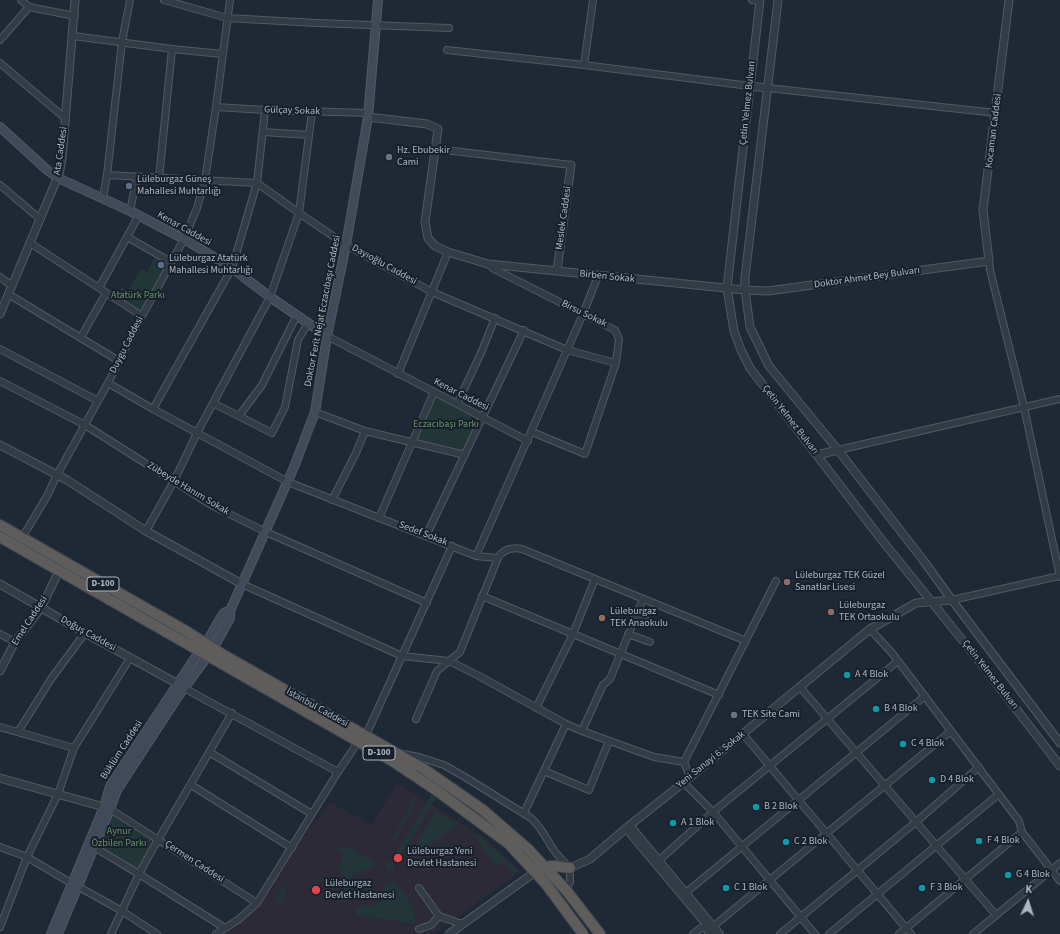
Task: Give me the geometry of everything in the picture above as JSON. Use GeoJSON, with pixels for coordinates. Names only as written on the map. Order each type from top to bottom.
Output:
{"type":"FeatureCollection","features":[{"type":"Feature","properties":{"kind":"highway","name":"İstanbul Caddesi"},"geometry":{"type":"LineString","coordinates":[[0,525],[173,624],[206,650]]}},
{"type":"Feature","properties":{"kind":"highway","name":"İstanbul Caddesi"},"geometry":{"type":"LineString","coordinates":[[0,537],[59,572],[145,619],[206,650],[362,739],[436,790],[509,844],[546,884],[583,934]]}},
{"type":"Feature","properties":{"kind":"highway","name":"İstanbul Caddesi"},"geometry":{"type":"LineString","coordinates":[[362,739],[396,753],[424,769],[484,810],[528,848],[545,866],[566,890],[600,934]]}},
{"type":"Feature","properties":{"kind":"highway"},"geometry":{"type":"LineString","coordinates":[[536,872],[545,866],[570,868]]}},
{"type":"Feature","properties":{"kind":"main road","name":"Doktor Ferit Nejat Eczacıbaşı Caddesi"},"geometry":{"type":"LineString","coordinates":[[206,650],[223,615],[230,611],[288,482],[315,412],[327,336],[346,245],[368,115],[378,0]]}},
{"type":"Feature","properties":{"kind":"main road","name":"Kenar Caddesi"},"geometry":{"type":"LineString","coordinates":[[0,128],[58,178],[130,211],[184,239],[232,268],[270,297],[327,336]]}},
{"type":"Feature","properties":{"kind":"main road","name":"Büklüm Caddesi"},"geometry":{"type":"LineString","coordinates":[[58,934],[74,885],[94,847],[107,808],[110,786],[206,650]]}},
{"type":"Feature","properties":{"kind":"main road","name":"Büklüm Caddesi"},"geometry":{"type":"LineString","coordinates":[[51,934],[107,808]]}},
{"type":"Feature","properties":{"kind":"street"},"geometry":{"type":"LineString","coordinates":[[21,0],[29,7],[75,16]]}},
{"type":"Feature","properties":{"kind":"street","name":"Ata Caddesi"},"geometry":{"type":"LineString","coordinates":[[0,314],[58,178],[61,164],[76,0]]}},
{"type":"Feature","properties":{"kind":"street"},"geometry":{"type":"LineString","coordinates":[[103,198],[122,42],[130,0]]}},
{"type":"Feature","properties":{"kind":"street"},"geometry":{"type":"LineString","coordinates":[[164,0],[227,18],[449,28]]}},
{"type":"Feature","properties":{"kind":"street","name":"Duygu Caddesi"},"geometry":{"type":"LineString","coordinates":[[22,538],[47,496],[108,383],[142,316],[184,239],[197,208],[205,180],[230,0]]}},
{"type":"Feature","properties":{"kind":"street"},"geometry":{"type":"LineString","coordinates":[[584,65],[593,0]]}},
{"type":"Feature","properties":{"kind":"street"},"geometry":{"type":"LineString","coordinates":[[752,0],[760,0]]}},
{"type":"Feature","properties":{"kind":"street","name":"Çetin Yelmez Bulvarı"},"geometry":{"type":"LineString","coordinates":[[760,0],[727,288],[734,331],[741,350],[750,368],[1060,766]]}},
{"type":"Feature","properties":{"kind":"street","name":"Çetin Yelmez Bulvarı"},"geometry":{"type":"LineString","coordinates":[[778,0],[748,245],[745,290],[750,327],[769,366],[838,450],[923,560],[1060,743]]}},
{"type":"Feature","properties":{"kind":"street","name":"Kocaman Caddesi"},"geometry":{"type":"LineString","coordinates":[[989,261],[984,210],[1009,0]]}},
{"type":"Feature","properties":{"kind":"street"},"geometry":{"type":"LineString","coordinates":[[0,40],[29,7]]}},
{"type":"Feature","properties":{"kind":"street"},"geometry":{"type":"LineString","coordinates":[[73,36],[222,54]]}},
{"type":"Feature","properties":{"kind":"street"},"geometry":{"type":"LineString","coordinates":[[159,178],[172,49]]}},
{"type":"Feature","properties":{"kind":"street"},"geometry":{"type":"LineString","coordinates":[[447,50],[584,65],[750,86],[996,113]]}},
{"type":"Feature","properties":{"kind":"street"},"geometry":{"type":"LineString","coordinates":[[0,64],[65,118]]}},
{"type":"Feature","properties":{"kind":"street","name":"Gülçay Sokak"},"geometry":{"type":"LineString","coordinates":[[216,107],[368,115],[427,124],[438,129],[436,149]]}},
{"type":"Feature","properties":{"kind":"street"},"geometry":{"type":"LineString","coordinates":[[153,409],[232,268],[257,183],[265,110]]}},
{"type":"Feature","properties":{"kind":"street"},"geometry":{"type":"LineString","coordinates":[[146,531],[174,481],[197,433],[270,297],[299,213],[312,112]]}},
{"type":"Feature","properties":{"kind":"street"},"geometry":{"type":"LineString","coordinates":[[263,132],[309,135]]}},
{"type":"Feature","properties":{"kind":"street"},"geometry":{"type":"LineString","coordinates":[[436,149],[571,165]]}},
{"type":"Feature","properties":{"kind":"street","name":"Birsu Sokak"},"geometry":{"type":"LineString","coordinates":[[436,149],[425,222],[428,238],[436,246],[448,252],[488,264],[615,330],[619,339],[616,363],[585,454],[532,432]]}},
{"type":"Feature","properties":{"kind":"street","name":"Meslek Caddesi"},"geometry":{"type":"LineString","coordinates":[[557,271],[571,165]]}},
{"type":"Feature","properties":{"kind":"street"},"geometry":{"type":"LineString","coordinates":[[107,175],[257,183]]}},
{"type":"Feature","properties":{"kind":"street"},"geometry":{"type":"LineString","coordinates":[[130,211],[137,177]]}},
{"type":"Feature","properties":{"kind":"street","name":"Dayıoğlu Caddesi"},"geometry":{"type":"LineString","coordinates":[[257,183],[346,245],[432,292],[524,330],[567,350],[616,363]]}},
{"type":"Feature","properties":{"kind":"street"},"geometry":{"type":"LineString","coordinates":[[0,185],[40,218]]}},
{"type":"Feature","properties":{"kind":"street"},"geometry":{"type":"LineString","coordinates":[[99,288],[139,216]]}},
{"type":"Feature","properties":{"kind":"street"},"geometry":{"type":"LineString","coordinates":[[127,237],[171,262]]}},
{"type":"Feature","properties":{"kind":"street"},"geometry":{"type":"LineString","coordinates":[[30,243],[106,294],[142,316]]}},
{"type":"Feature","properties":{"kind":"street"},"geometry":{"type":"LineString","coordinates":[[398,374],[448,252]]}},
{"type":"Feature","properties":{"kind":"street"},"geometry":{"type":"LineString","coordinates":[[952,600],[1060,576],[1024,407],[989,261]]}},
{"type":"Feature","properties":{"kind":"street","name":"Doktor Ahmet Bey Bulvarı"},"geometry":{"type":"LineString","coordinates":[[727,288],[768,291],[989,261]]}},
{"type":"Feature","properties":{"kind":"street","name":"Birben Sokak"},"geometry":{"type":"LineString","coordinates":[[488,264],[727,288]]}},
{"type":"Feature","properties":{"kind":"street"},"geometry":{"type":"LineString","coordinates":[[476,556],[532,432],[598,276]]}},
{"type":"Feature","properties":{"kind":"street"},"geometry":{"type":"LineString","coordinates":[[0,277],[12,286]]}},
{"type":"Feature","properties":{"kind":"street"},"geometry":{"type":"LineString","coordinates":[[8,294],[119,361]]}},
{"type":"Feature","properties":{"kind":"street"},"geometry":{"type":"LineString","coordinates":[[81,337],[106,294]]}},
{"type":"Feature","properties":{"kind":"street"},"geometry":{"type":"LineString","coordinates":[[239,416],[262,385],[297,315]]}},
{"type":"Feature","properties":{"kind":"street"},"geometry":{"type":"LineString","coordinates":[[457,404],[481,353],[495,318]]}},
{"type":"Feature","properties":{"kind":"street"},"geometry":{"type":"LineString","coordinates":[[213,403],[272,433],[285,407],[298,340],[308,323]]}},
{"type":"Feature","properties":{"kind":"street"},"geometry":{"type":"LineString","coordinates":[[426,536],[524,330]]}},
{"type":"Feature","properties":{"kind":"street","name":"Kenar Caddesi"},"geometry":{"type":"LineString","coordinates":[[327,336],[528,441]]}},
{"type":"Feature","properties":{"kind":"street"},"geometry":{"type":"LineString","coordinates":[[0,349],[98,401]]}},
{"type":"Feature","properties":{"kind":"street","name":"Zübeyde Hanım Sokak"},"geometry":{"type":"LineString","coordinates":[[0,381],[85,425],[213,506],[266,532],[427,603]]}},
{"type":"Feature","properties":{"kind":"street","name":"Sedef Sokak"},"geometry":{"type":"LineString","coordinates":[[108,383],[288,482],[476,556],[498,558]]}},
{"type":"Feature","properties":{"kind":"street"},"geometry":{"type":"LineString","coordinates":[[380,518],[434,392]]}},
{"type":"Feature","properties":{"kind":"street"},"geometry":{"type":"LineString","coordinates":[[817,455],[1060,399]]}},
{"type":"Feature","properties":{"kind":"street"},"geometry":{"type":"LineString","coordinates":[[315,412],[365,431],[465,454]]}},
{"type":"Feature","properties":{"kind":"street"},"geometry":{"type":"LineString","coordinates":[[332,500],[356,453],[365,431]]}},
{"type":"Feature","properties":{"kind":"street"},"geometry":{"type":"LineString","coordinates":[[0,445],[57,475],[146,531],[242,584],[402,656],[449,661],[566,724],[582,731],[654,758],[684,762]]}},
{"type":"Feature","properties":{"kind":"street"},"geometry":{"type":"LineString","coordinates":[[216,934],[257,903],[338,772],[362,739],[427,603],[452,546]]}},
{"type":"Feature","properties":{"kind":"street"},"geometry":{"type":"LineString","coordinates":[[416,720],[437,672],[460,652],[498,558],[508,549],[522,549],[746,641]]}},
{"type":"Feature","properties":{"kind":"street","name":"Emel Caddesi"},"geometry":{"type":"LineString","coordinates":[[0,671],[15,642],[41,608],[59,572]]}},
{"type":"Feature","properties":{"kind":"street"},"geometry":{"type":"LineString","coordinates":[[536,708],[573,634],[595,579]]}},
{"type":"Feature","properties":{"kind":"street"},"geometry":{"type":"LineString","coordinates":[[690,777],[684,762],[776,581]]}},
{"type":"Feature","properties":{"kind":"street","name":"Doğuş Caddesi"},"geometry":{"type":"LineString","coordinates":[[0,584],[85,633],[338,772]]}},
{"type":"Feature","properties":{"kind":"street"},"geometry":{"type":"LineString","coordinates":[[482,596],[620,653],[718,696]]}},
{"type":"Feature","properties":{"kind":"street"},"geometry":{"type":"LineString","coordinates":[[582,731],[603,686],[610,679],[643,599]]}},
{"type":"Feature","properties":{"kind":"street","name":"Yeni Sanayi 6. Sokak"},"geometry":{"type":"LineString","coordinates":[[570,868],[590,859],[870,629],[916,603],[952,600]]}},
{"type":"Feature","properties":{"kind":"street"},"geometry":{"type":"LineString","coordinates":[[636,616],[656,624]]}},
{"type":"Feature","properties":{"kind":"street"},"geometry":{"type":"LineString","coordinates":[[870,629],[952,731],[1019,821],[1022,832],[1060,882]]}},
{"type":"Feature","properties":{"kind":"street"},"geometry":{"type":"LineString","coordinates":[[18,732],[51,679],[85,633]]}},
{"type":"Feature","properties":{"kind":"street"},"geometry":{"type":"LineString","coordinates":[[0,634],[15,642]]}},
{"type":"Feature","properties":{"kind":"street"},"geometry":{"type":"LineString","coordinates":[[628,634],[650,642]]}},
{"type":"Feature","properties":{"kind":"street"},"geometry":{"type":"LineString","coordinates":[[0,927],[27,857],[58,794],[74,748],[130,658]]}},
{"type":"Feature","properties":{"kind":"street"},"geometry":{"type":"LineString","coordinates":[[658,862],[713,812],[898,662]]}},
{"type":"Feature","properties":{"kind":"street"},"geometry":{"type":"LineString","coordinates":[[800,687],[996,915]]}},
{"type":"Feature","properties":{"kind":"street"},"geometry":{"type":"LineString","coordinates":[[684,894],[925,696]]}},
{"type":"Feature","properties":{"kind":"street"},"geometry":{"type":"LineString","coordinates":[[111,934],[139,874],[158,839],[232,713]]}},
{"type":"Feature","properties":{"kind":"street"},"geometry":{"type":"LineString","coordinates":[[524,813],[566,724]]}},
{"type":"Feature","properties":{"kind":"street"},"geometry":{"type":"LineString","coordinates":[[0,727],[74,748]]}},
{"type":"Feature","properties":{"kind":"street"},"geometry":{"type":"LineString","coordinates":[[711,931],[770,880],[952,731]]}},
{"type":"Feature","properties":{"kind":"street"},"geometry":{"type":"LineString","coordinates":[[743,734],[911,934]]}},
{"type":"Feature","properties":{"kind":"street"},"geometry":{"type":"LineString","coordinates":[[544,771],[589,790],[609,740]]}},
{"type":"Feature","properties":{"kind":"street"},"geometry":{"type":"LineString","coordinates":[[209,752],[312,814]]}},
{"type":"Feature","properties":{"kind":"street"},"geometry":{"type":"LineString","coordinates":[[396,753],[419,757],[444,766],[465,776],[524,813],[537,824],[557,854],[570,868],[570,882],[566,890]]}},
{"type":"Feature","properties":{"kind":"street"},"geometry":{"type":"LineString","coordinates":[[780,934],[916,822],[979,767]]}},
{"type":"Feature","properties":{"kind":"street","name":"Çermen Caddesi"},"geometry":{"type":"LineString","coordinates":[[0,778],[107,808],[257,903]]}},
{"type":"Feature","properties":{"kind":"street"},"geometry":{"type":"LineString","coordinates":[[683,782],[713,812],[815,934]]}},
{"type":"Feature","properties":{"kind":"street"},"geometry":{"type":"LineString","coordinates":[[191,785],[292,848]]}},
{"type":"Feature","properties":{"kind":"street"},"geometry":{"type":"LineString","coordinates":[[829,934],[937,847],[999,794]]}},
{"type":"Feature","properties":{"kind":"street"},"geometry":{"type":"LineString","coordinates":[[628,827],[684,894],[711,931]]}},
{"type":"Feature","properties":{"kind":"street"},"geometry":{"type":"LineString","coordinates":[[899,934],[1022,832]]}},
{"type":"Feature","properties":{"kind":"street"},"geometry":{"type":"LineString","coordinates":[[0,847],[27,857],[157,934]]}},
{"type":"Feature","properties":{"kind":"street"},"geometry":{"type":"LineString","coordinates":[[94,847],[225,928]]}},
{"type":"Feature","properties":{"kind":"street"},"geometry":{"type":"LineString","coordinates":[[973,934],[1060,863]]}},
{"type":"Feature","properties":{"kind":"street"},"geometry":{"type":"LineString","coordinates":[[449,934],[536,872]]}},
{"type":"Feature","properties":{"kind":"street"},"geometry":{"type":"LineString","coordinates":[[419,888],[440,916],[462,924]]}},
{"type":"Feature","properties":{"kind":"street"},"geometry":{"type":"LineString","coordinates":[[419,929],[431,925],[440,916]]}},
{"type":"Feature","properties":{"kind":"street"},"geometry":{"type":"LineString","coordinates":[[693,934],[701,928],[720,934]]}},
{"type":"Feature","properties":{"kind":"shaded area","name":"Lüleburgaz Yeni Devlet Hastanesi"},"geometry":{"type":"Polygon","coordinates":[[[397,783],[482,836],[521,871],[434,934],[222,934],[261,905],[297,845],[330,802],[372,825],[397,783]]]}},
{"type":"Feature","properties":{"kind":"green space","name":"Atatürk Parkı"},"geometry":{"type":"Polygon","coordinates":[[[155,257],[168,264],[141,314],[117,295],[122,287],[128,290],[141,269],[147,272],[155,257]]]}},
{"type":"Feature","properties":{"kind":"green space","name":"Eczacıbaşı Parkı"},"geometry":{"type":"Polygon","coordinates":[[[435,396],[481,418],[464,452],[415,440],[435,396]]]}},
{"type":"Feature","properties":{"kind":"green space"},"geometry":{"type":"Polygon","coordinates":[[[431,795],[434,795],[436,798],[398,860],[394,856],[431,795]]]}},
{"type":"Feature","properties":{"kind":"green space"},"geometry":{"type":"Polygon","coordinates":[[[413,802],[416,803],[395,841],[392,840],[413,802]]]}},
{"type":"Feature","properties":{"kind":"green space"},"geometry":{"type":"Polygon","coordinates":[[[436,811],[457,825],[406,862],[436,811]]]}},
{"type":"Feature","properties":{"kind":"green space","name":"Aynur Özbilen Parkı"},"geometry":{"type":"Polygon","coordinates":[[[111,813],[151,838],[154,842],[138,869],[97,845],[111,813]]]}},
{"type":"Feature","properties":{"kind":"green space"},"geometry":{"type":"Polygon","coordinates":[[[470,830],[518,870],[514,874],[512,870],[501,861],[496,867],[470,830]]]}},
{"type":"Feature","properties":{"kind":"green space"},"geometry":{"type":"Polygon","coordinates":[[[341,847],[353,849],[377,863],[366,871],[356,872],[352,877],[352,886],[355,892],[340,904],[344,878],[338,871],[344,852],[335,848],[341,847]]]}},
{"type":"Feature","properties":{"kind":"green space"},"geometry":{"type":"Polygon","coordinates":[[[390,861],[395,866],[390,871],[385,866],[390,861]]]}},
{"type":"Feature","properties":{"kind":"green space"},"geometry":{"type":"Polygon","coordinates":[[[362,880],[366,880],[373,889],[372,895],[369,895],[360,884],[362,880]]]}},
{"type":"Feature","properties":{"kind":"green space"},"geometry":{"type":"Polygon","coordinates":[[[287,881],[284,903],[274,901],[287,881]]]}},
{"type":"Feature","properties":{"kind":"green space"},"geometry":{"type":"Polygon","coordinates":[[[393,881],[409,900],[416,924],[356,915],[355,910],[363,904],[369,907],[380,902],[384,892],[383,886],[393,881]]]}},
{"type":"Feature","properties":{"kind":"place","name":"Hz. Ebubekir Cami"},"geometry":{"type":"Point","coordinates":[389,157]}},
{"type":"Feature","properties":{"kind":"place","name":"Lüleburgaz Güneş Mahallesi Muhtarlığı"},"geometry":{"type":"Point","coordinates":[129,186]}},
{"type":"Feature","properties":{"kind":"place","name":"Lüleburgaz Atatürk Mahallesi Muhtarlığı"},"geometry":{"type":"Point","coordinates":[161,265]}},
{"type":"Feature","properties":{"kind":"place","name":"Lüleburgaz TEK Güzel Sanatlar Lisesi"},"geometry":{"type":"Point","coordinates":[787,582]}},
{"type":"Feature","properties":{"kind":"place","name":"Lüleburgaz TEK Ortaokulu"},"geometry":{"type":"Point","coordinates":[831,612]}},
{"type":"Feature","properties":{"kind":"place","name":"Lüleburgaz TEK Anaokulu"},"geometry":{"type":"Point","coordinates":[602,618]}},
{"type":"Feature","properties":{"kind":"place","name":"A 4 Blok"},"geometry":{"type":"Point","coordinates":[847,675]}},
{"type":"Feature","properties":{"kind":"place","name":"B 4 Blok"},"geometry":{"type":"Point","coordinates":[876,709]}},
{"type":"Feature","properties":{"kind":"place","name":"TEK Site Cami"},"geometry":{"type":"Point","coordinates":[734,715]}},
{"type":"Feature","properties":{"kind":"place","name":"C 4 Blok"},"geometry":{"type":"Point","coordinates":[903,744]}},
{"type":"Feature","properties":{"kind":"place","name":"D 4 Blok"},"geometry":{"type":"Point","coordinates":[932,780]}},
{"type":"Feature","properties":{"kind":"place","name":"B 2 Blok"},"geometry":{"type":"Point","coordinates":[756,807]}},
{"type":"Feature","properties":{"kind":"place","name":"A 1 Blok"},"geometry":{"type":"Point","coordinates":[673,823]}},
{"type":"Feature","properties":{"kind":"place","name":"F 4 Blok"},"geometry":{"type":"Point","coordinates":[979,841]}},
{"type":"Feature","properties":{"kind":"place","name":"C 2 Blok"},"geometry":{"type":"Point","coordinates":[786,842]}},
{"type":"Feature","properties":{"kind":"place","name":"Lüleburgaz Yeni Devlet Hastanesi"},"geometry":{"type":"Point","coordinates":[398,858]}},
{"type":"Feature","properties":{"kind":"place","name":"G 4 Blok"},"geometry":{"type":"Point","coordinates":[1008,875]}},
{"type":"Feature","properties":{"kind":"place","name":"C 1 Blok"},"geometry":{"type":"Point","coordinates":[726,888]}},
{"type":"Feature","properties":{"kind":"place","name":"F 3 Blok"},"geometry":{"type":"Point","coordinates":[922,888]}},
{"type":"Feature","properties":{"kind":"place","name":"Lüleburgaz Devlet Hastanesi"},"geometry":{"type":"Point","coordinates":[316,890]}}]}
